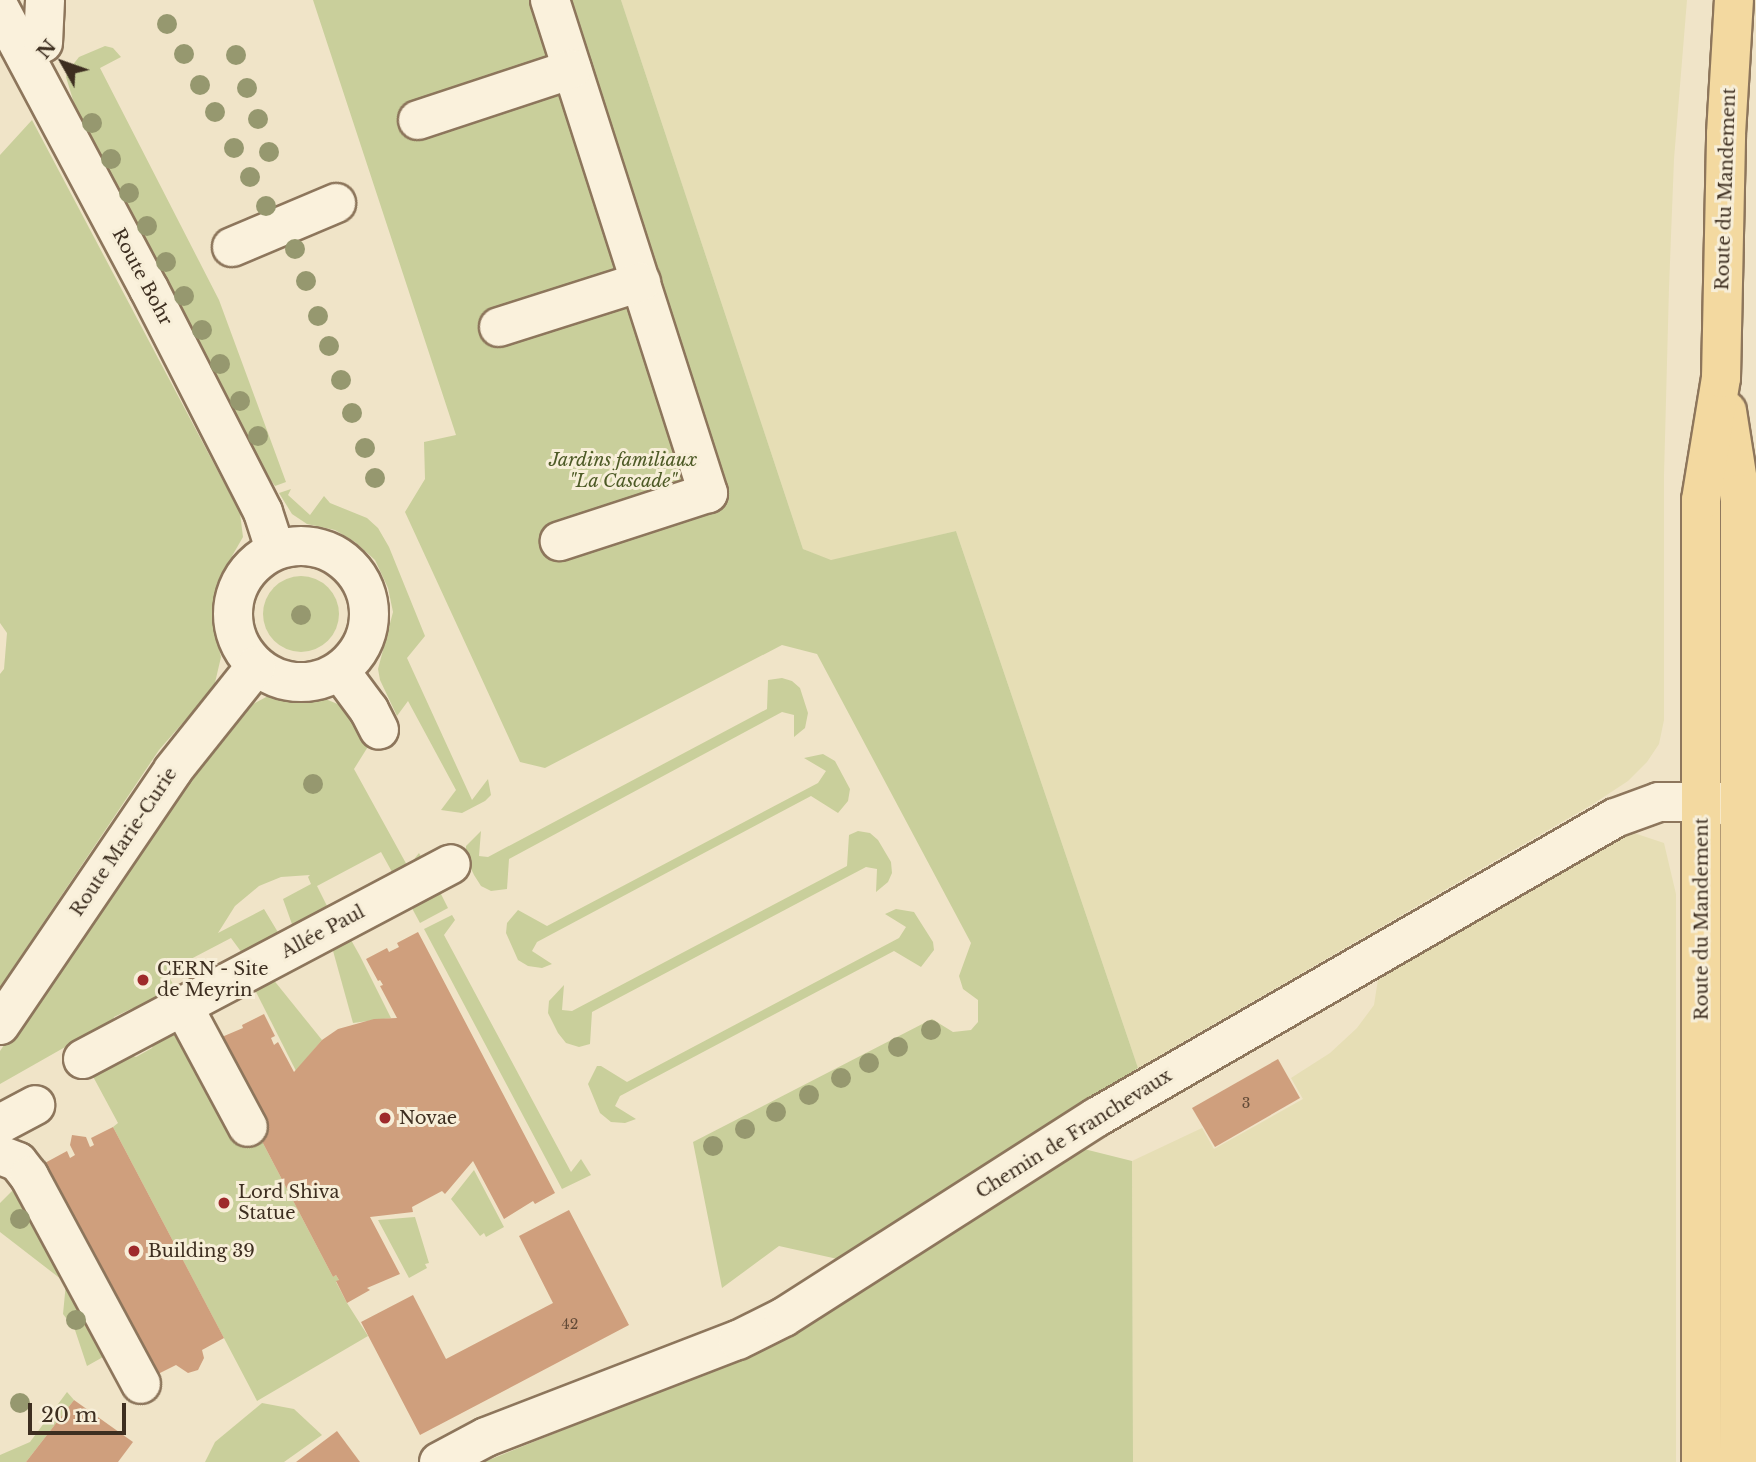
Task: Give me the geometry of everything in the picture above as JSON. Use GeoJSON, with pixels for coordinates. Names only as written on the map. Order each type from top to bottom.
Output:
{"type":"FeatureCollection","features":[{"type":"Feature","properties":{"kind":"main road","name":"Route du Mandement"},"geometry":{"type":"LineString","coordinates":[[1701,1462],[1701,500],[1721,378],[1726,134],[1734,0]]}},
{"type":"Feature","properties":{"kind":"main road","name":"Route du Mandement"},"geometry":{"type":"LineString","coordinates":[[1721,378],[1740,494],[1739,1462]]}},
{"type":"Feature","properties":{"kind":"street"},"geometry":{"type":"LineString","coordinates":[[23,57],[45,0]]}},
{"type":"Feature","properties":{"kind":"street"},"geometry":{"type":"LineString","coordinates":[[550,0],[708,493],[560,541]]}},
{"type":"Feature","properties":{"kind":"street","name":"Route Bohr"},"geometry":{"type":"LineString","coordinates":[[0,9],[263,512],[275,550]]}},
{"type":"Feature","properties":{"kind":"street"},"geometry":{"type":"LineString","coordinates":[[418,120],[572,69]]}},
{"type":"Feature","properties":{"kind":"street"},"geometry":{"type":"LineString","coordinates":[[232,247],[336,203]]}},
{"type":"Feature","properties":{"kind":"street"},"geometry":{"type":"LineString","coordinates":[[499,327],[640,282]]}},
{"type":"Feature","properties":{"kind":"street"},"geometry":{"type":"LineString","coordinates":[[297,545],[320,547],[340,556],[356,572],[367,592],[370,614],[366,636],[356,656],[340,671],[319,681],[297,683],[275,678],[256,666],[241,648],[233,626],[233,603],[241,581],[256,562],[275,550],[297,545]]}},
{"type":"Feature","properties":{"kind":"street","name":"Route Marie-Curie"},"geometry":{"type":"LineString","coordinates":[[0,1024],[173,770],[256,666]]}},
{"type":"Feature","properties":{"kind":"street"},"geometry":{"type":"LineString","coordinates":[[340,671],[369,710],[379,730]]}},
{"type":"Feature","properties":{"kind":"street","name":"Chemin de Franchevaux"},"geometry":{"type":"LineString","coordinates":[[439,1462],[486,1437],[738,1340],[785,1317],[1097,1117],[1615,818],[1659,802],[1721,802],[1739,813]]}},
{"type":"Feature","properties":{"kind":"street","name":"Allée Paul"},"geometry":{"type":"LineString","coordinates":[[83,1059],[451,864]]}},
{"type":"Feature","properties":{"kind":"street"},"geometry":{"type":"LineString","coordinates":[[183,1006],[248,1127]]}},
{"type":"Feature","properties":{"kind":"street"},"geometry":{"type":"LineString","coordinates":[[0,1124],[35,1105]]}},
{"type":"Feature","properties":{"kind":"street"},"geometry":{"type":"LineString","coordinates":[[0,1155],[18,1162],[29,1175],[141,1384]]}},
{"type":"Feature","properties":{"kind":"shaded area"},"geometry":{"type":"Polygon","coordinates":[[[621,0],[1687,0],[1674,159],[1669,288],[1664,475],[1664,720],[1659,744],[1647,762],[1628,781],[1593,804],[1138,1068],[956,531],[831,561],[803,549],[621,0]]]}},
{"type":"Feature","properties":{"kind":"shaded area"},"geometry":{"type":"Polygon","coordinates":[[[1631,832],[1664,843],[1676,894],[1676,1462],[1133,1462],[1132,1161],[1202,1128],[1214,1149],[1303,1099],[1291,1078],[1330,1053],[1357,1028],[1374,1005],[1379,973],[1612,840],[1631,832]]]}},
{"type":"Feature","properties":{"kind":"green space","name":"Jardins familiaux \"La Cascade\""},"geometry":{"type":"Polygon","coordinates":[[[313,0],[621,0],[803,549],[831,560],[956,531],[1138,1068],[842,1260],[779,1246],[722,1288],[693,1142],[932,1019],[953,1032],[971,1030],[978,1022],[978,1000],[963,989],[959,976],[971,943],[817,654],[782,645],[545,768],[520,762],[405,512],[425,479],[424,442],[456,435],[313,0]]]}},
{"type":"Feature","properties":{"kind":"green space"},"geometry":{"type":"Polygon","coordinates":[[[105,46],[113,48],[121,57],[100,68],[219,300],[286,482],[275,486],[270,479],[77,113],[66,77],[68,71],[79,57],[105,46]]]}},
{"type":"Feature","properties":{"kind":"green space"},"geometry":{"type":"Polygon","coordinates":[[[32,120],[240,513],[243,537],[220,577],[214,601],[212,617],[221,657],[214,687],[159,750],[0,987],[0,674],[4,669],[7,633],[0,623],[0,155],[32,120]]]}},
{"type":"Feature","properties":{"kind":"green space"},"geometry":{"type":"Polygon","coordinates":[[[291,489],[288,495],[310,515],[324,496],[330,503],[367,518],[378,528],[389,547],[425,636],[407,658],[472,800],[488,779],[491,795],[485,801],[462,813],[441,810],[456,790],[408,701],[397,716],[380,680],[378,669],[393,612],[388,588],[375,560],[355,542],[335,530],[307,524],[292,514],[279,493],[291,489]]]}},
{"type":"Feature","properties":{"kind":"green space"},"geometry":{"type":"Polygon","coordinates":[[[301,576],[316,579],[328,587],[336,599],[339,614],[336,629],[328,641],[316,649],[301,652],[286,649],[274,641],[266,629],[263,614],[266,599],[274,587],[286,579],[301,576]]]}},
{"type":"Feature","properties":{"kind":"green space"},"geometry":{"type":"Polygon","coordinates":[[[782,678],[792,681],[800,688],[808,713],[805,728],[794,737],[794,715],[782,712],[509,859],[507,889],[491,891],[481,886],[466,858],[466,846],[481,831],[479,856],[488,857],[767,709],[768,680],[782,678]]]}},
{"type":"Feature","properties":{"kind":"green space"},"geometry":{"type":"Polygon","coordinates":[[[268,696],[318,696],[345,707],[369,745],[354,769],[408,867],[419,853],[426,866],[397,881],[381,852],[317,886],[328,908],[293,927],[283,899],[311,884],[308,877],[310,875],[281,877],[259,886],[235,906],[218,933],[264,909],[279,934],[242,953],[231,938],[166,972],[180,996],[149,1013],[133,1008],[114,1017],[109,1036],[74,1042],[0,1084],[0,1051],[178,786],[242,710],[268,696]]]}},
{"type":"Feature","properties":{"kind":"green space"},"geometry":{"type":"Polygon","coordinates":[[[823,754],[835,761],[850,789],[848,801],[838,813],[811,796],[537,942],[532,951],[552,964],[542,968],[528,966],[518,960],[506,933],[507,923],[518,910],[547,926],[818,783],[826,771],[804,758],[823,754]]]}},
{"type":"Feature","properties":{"kind":"green space"},"geometry":{"type":"Polygon","coordinates":[[[858,831],[870,833],[878,840],[891,862],[892,873],[888,882],[876,892],[877,869],[866,867],[592,1012],[590,1044],[579,1047],[566,1043],[558,1033],[548,1013],[549,1001],[564,985],[562,1010],[572,1011],[847,866],[849,835],[858,831]]]}},
{"type":"Feature","properties":{"kind":"green space"},"geometry":{"type":"Polygon","coordinates":[[[436,884],[448,908],[420,923],[407,899],[436,884]]]}},
{"type":"Feature","properties":{"kind":"green space"},"geometry":{"type":"Polygon","coordinates":[[[896,909],[914,912],[933,942],[934,950],[921,967],[894,951],[620,1096],[615,1106],[636,1119],[625,1123],[611,1122],[600,1113],[588,1084],[597,1066],[627,1082],[899,938],[906,927],[885,914],[896,909]]]}},
{"type":"Feature","properties":{"kind":"green space"},"geometry":{"type":"Polygon","coordinates":[[[452,915],[455,920],[444,935],[571,1172],[581,1159],[591,1175],[562,1189],[424,929],[452,915]]]}},
{"type":"Feature","properties":{"kind":"green space"},"geometry":{"type":"Polygon","coordinates":[[[346,931],[391,1018],[353,1023],[330,940],[346,931]]]}},
{"type":"Feature","properties":{"kind":"green space"},"geometry":{"type":"Polygon","coordinates":[[[268,973],[322,1040],[296,1071],[251,982],[268,973]]]}},
{"type":"Feature","properties":{"kind":"green space"},"geometry":{"type":"Polygon","coordinates":[[[191,1013],[210,1042],[333,1277],[336,1275],[339,1280],[336,1282],[368,1336],[257,1401],[113,1127],[118,1123],[89,1069],[119,1052],[136,1057],[152,1048],[159,1031],[191,1013]]]}},
{"type":"Feature","properties":{"kind":"green space"},"geometry":{"type":"Polygon","coordinates":[[[1080,1148],[1132,1161],[1133,1462],[484,1462],[765,1348],[1080,1148]]]}},
{"type":"Feature","properties":{"kind":"green space"},"geometry":{"type":"Polygon","coordinates":[[[474,1170],[504,1227],[486,1237],[484,1233],[480,1236],[451,1199],[474,1170]]]}},
{"type":"Feature","properties":{"kind":"green space"},"geometry":{"type":"Polygon","coordinates":[[[13,1190],[18,1192],[112,1352],[87,1366],[75,1330],[63,1314],[66,1283],[0,1232],[0,1203],[13,1190]]]}},
{"type":"Feature","properties":{"kind":"green space"},"geometry":{"type":"Polygon","coordinates":[[[415,1217],[429,1263],[425,1264],[427,1268],[409,1278],[378,1220],[415,1217]]]}},
{"type":"Feature","properties":{"kind":"green space"},"geometry":{"type":"Polygon","coordinates":[[[67,1392],[74,1400],[26,1462],[0,1462],[0,1455],[30,1442],[67,1392]]]}},
{"type":"Feature","properties":{"kind":"green space"},"geometry":{"type":"Polygon","coordinates":[[[262,1403],[294,1409],[322,1435],[284,1462],[205,1462],[215,1442],[262,1403]]]}},
{"type":"Feature","properties":{"kind":"building"},"geometry":{"type":"Polygon","coordinates":[[[418,932],[555,1193],[535,1204],[533,1201],[504,1219],[473,1161],[445,1194],[442,1191],[412,1207],[413,1212],[370,1217],[400,1274],[367,1288],[370,1290],[347,1303],[336,1281],[339,1280],[336,1275],[333,1277],[210,1042],[243,1028],[242,1025],[264,1014],[275,1036],[271,1038],[274,1045],[278,1042],[294,1072],[322,1040],[338,1029],[374,1019],[397,1018],[380,986],[383,985],[366,959],[387,948],[389,952],[399,947],[397,943],[418,932]]]}},
{"type":"Feature","properties":{"kind":"building"},"geometry":{"type":"Polygon","coordinates":[[[1278,1059],[1300,1098],[1215,1147],[1192,1108],[1278,1059]]]}},
{"type":"Feature","properties":{"kind":"building","name":"Building 39"},"geometry":{"type":"Polygon","coordinates":[[[113,1127],[224,1338],[202,1350],[204,1358],[198,1370],[188,1373],[176,1365],[156,1375],[43,1164],[67,1151],[70,1158],[75,1155],[70,1145],[72,1135],[86,1137],[90,1147],[94,1145],[91,1138],[113,1127]]]}},
{"type":"Feature","properties":{"kind":"building"},"geometry":{"type":"Polygon","coordinates":[[[569,1210],[629,1325],[420,1435],[361,1322],[413,1295],[446,1359],[553,1303],[519,1236],[569,1210]]]}},
{"type":"Feature","properties":{"kind":"building"},"geometry":{"type":"Polygon","coordinates":[[[74,1400],[133,1442],[118,1462],[26,1462],[74,1400]]]}},
{"type":"Feature","properties":{"kind":"building"},"geometry":{"type":"Polygon","coordinates":[[[337,1431],[360,1462],[296,1462],[337,1431]]]}},
{"type":"Feature","properties":{"kind":"place","name":"CERN - Site de Meyrin"},"geometry":{"type":"Point","coordinates":[143,980]}},
{"type":"Feature","properties":{"kind":"place","name":"Novae"},"geometry":{"type":"Point","coordinates":[385,1118]}},
{"type":"Feature","properties":{"kind":"place","name":"Lord Shiva Statue"},"geometry":{"type":"Point","coordinates":[224,1203]}},
{"type":"Feature","properties":{"kind":"place","name":"Building 39"},"geometry":{"type":"Point","coordinates":[134,1251]}}]}
